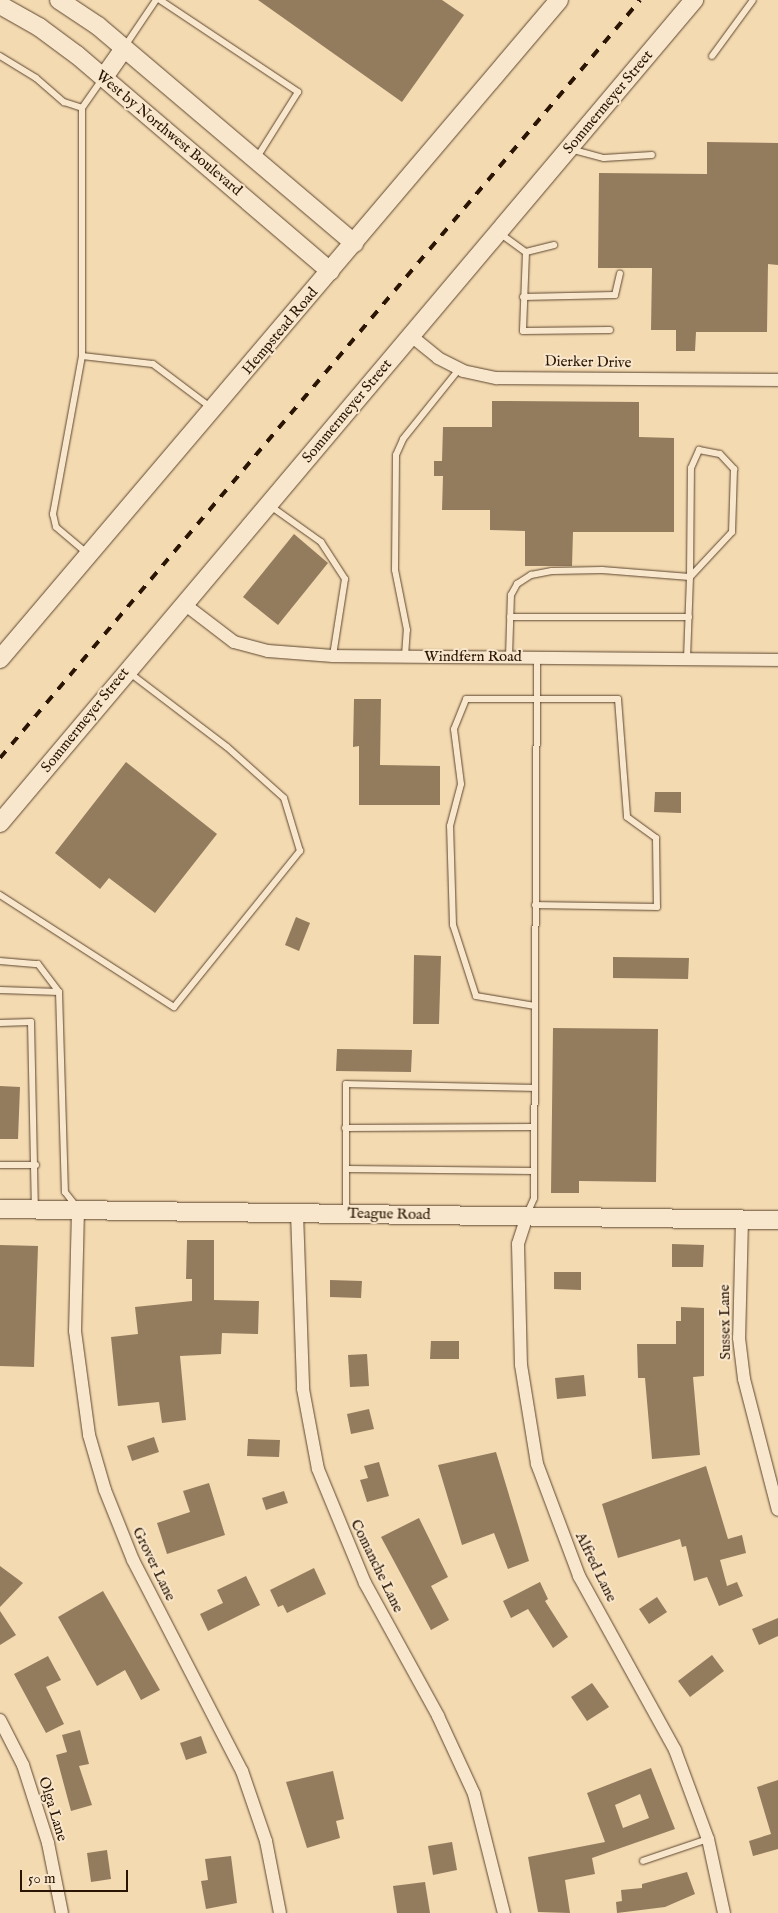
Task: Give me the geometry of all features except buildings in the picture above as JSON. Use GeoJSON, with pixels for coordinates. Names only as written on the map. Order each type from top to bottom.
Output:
{"type":"FeatureCollection","features":[{"type":"Feature","properties":{"kind":"street"},"geometry":{"type":"LineString","coordinates":[[59,0],[124,48],[354,243]]}},
{"type":"Feature","properties":{"kind":"street","name":"Hempstead Road"},"geometry":{"type":"LineString","coordinates":[[0,659],[214,410],[559,0]]}},
{"type":"Feature","properties":{"kind":"street","name":"Sommermeyer Street"},"geometry":{"type":"LineString","coordinates":[[0,824],[126,670],[268,505],[694,0]]}},
{"type":"Feature","properties":{"kind":"street","name":"West by Northwest Boulevard"},"geometry":{"type":"LineString","coordinates":[[0,4],[39,26],[104,77],[330,271]]}},
{"type":"Feature","properties":{"kind":"street"},"geometry":{"type":"LineString","coordinates":[[104,77],[124,48]]}},
{"type":"Feature","properties":{"kind":"street","name":"Dierker Drive"},"geometry":{"type":"LineString","coordinates":[[410,335],[459,369],[497,378],[778,380]]}},
{"type":"Feature","properties":{"kind":"street","name":"Windfern Road"},"geometry":{"type":"LineString","coordinates":[[183,603],[234,642],[268,651],[333,656],[778,660]]}},
{"type":"Feature","properties":{"kind":"street","name":"Teague Road"},"geometry":{"type":"LineString","coordinates":[[0,1208],[778,1220]]}},
{"type":"Feature","properties":{"kind":"street","name":"Grover Lane"},"geometry":{"type":"LineString","coordinates":[[78,1210],[75,1331],[89,1435],[108,1498],[133,1560],[242,1771],[266,1841],[280,1913]]}},
{"type":"Feature","properties":{"kind":"street","name":"Comanche Lane"},"geometry":{"type":"LineString","coordinates":[[297,1213],[302,1388],[318,1469],[364,1583],[438,1716],[474,1794],[504,1913]]}},
{"type":"Feature","properties":{"kind":"street","name":"Alfred Lane"},"geometry":{"type":"LineString","coordinates":[[527,1216],[518,1244],[521,1365],[537,1464],[580,1576],[675,1750],[708,1839],[724,1913]]}},
{"type":"Feature","properties":{"kind":"street","name":"Sussex Lane"},"geometry":{"type":"LineString","coordinates":[[742,1219],[739,1338],[744,1379],[778,1510]]}},
{"type":"Feature","properties":{"kind":"street","name":"Olga Lane"},"geometry":{"type":"LineString","coordinates":[[0,1720],[23,1765],[37,1808],[62,1913]]}},
{"type":"Feature","properties":{"kind":"lane"},"geometry":{"type":"LineString","coordinates":[[124,48],[158,0],[298,92],[255,160]]}},
{"type":"Feature","properties":{"kind":"lane"},"geometry":{"type":"LineString","coordinates":[[712,56],[753,0]]}},
{"type":"Feature","properties":{"kind":"lane"},"geometry":{"type":"LineString","coordinates":[[0,56],[36,78],[64,102],[82,108]]}},
{"type":"Feature","properties":{"kind":"lane"},"geometry":{"type":"LineString","coordinates":[[89,555],[56,527],[53,514],[82,356],[82,108],[104,77]]}},
{"type":"Feature","properties":{"kind":"lane"},"geometry":{"type":"LineString","coordinates":[[568,149],[604,158],[652,155]]}},
{"type":"Feature","properties":{"kind":"lane"},"geometry":{"type":"LineString","coordinates":[[497,232],[526,252],[554,245]]}},
{"type":"Feature","properties":{"kind":"lane"},"geometry":{"type":"LineString","coordinates":[[526,252],[523,331],[610,330]]}},
{"type":"Feature","properties":{"kind":"lane"},"geometry":{"type":"LineString","coordinates":[[523,297],[615,294],[620,274]]}},
{"type":"Feature","properties":{"kind":"lane"},"geometry":{"type":"LineString","coordinates":[[82,356],[153,364],[214,410]]}},
{"type":"Feature","properties":{"kind":"lane"},"geometry":{"type":"LineString","coordinates":[[405,656],[407,630],[395,570],[396,455],[403,439],[459,369]]}},
{"type":"Feature","properties":{"kind":"lane"},"geometry":{"type":"LineString","coordinates":[[688,658],[691,468],[699,450],[720,454],[734,469],[732,532],[690,577]]}},
{"type":"Feature","properties":{"kind":"lane"},"geometry":{"type":"LineString","coordinates":[[268,505],[321,542],[345,579],[333,656]]}},
{"type":"Feature","properties":{"kind":"lane"},"geometry":{"type":"LineString","coordinates":[[509,657],[511,595],[517,584],[531,575],[602,570],[690,577]]}},
{"type":"Feature","properties":{"kind":"lane"},"geometry":{"type":"LineString","coordinates":[[510,616],[689,616]]}},
{"type":"Feature","properties":{"kind":"lane"},"geometry":{"type":"LineString","coordinates":[[527,1216],[534,1198],[537,657]]}},
{"type":"Feature","properties":{"kind":"lane"},"geometry":{"type":"LineString","coordinates":[[0,895],[174,1007],[300,851],[284,798],[228,747],[126,670]]}},
{"type":"Feature","properties":{"kind":"lane"},"geometry":{"type":"LineString","coordinates":[[535,905],[658,907],[656,838],[627,817],[618,699],[466,699],[454,729],[461,784],[450,826],[453,925],[476,996],[535,1006]]}},
{"type":"Feature","properties":{"kind":"lane"},"geometry":{"type":"LineString","coordinates":[[0,961],[38,964],[59,992],[65,1192],[78,1210]]}},
{"type":"Feature","properties":{"kind":"lane"},"geometry":{"type":"LineString","coordinates":[[0,990],[59,992]]}},
{"type":"Feature","properties":{"kind":"lane"},"geometry":{"type":"LineString","coordinates":[[0,1023],[31,1022],[36,1165],[34,1209]]}},
{"type":"Feature","properties":{"kind":"lane"},"geometry":{"type":"LineString","coordinates":[[346,1214],[346,1084],[534,1088]]}},
{"type":"Feature","properties":{"kind":"lane"},"geometry":{"type":"LineString","coordinates":[[345,1128],[534,1127]]}},
{"type":"Feature","properties":{"kind":"lane"},"geometry":{"type":"LineString","coordinates":[[0,1165],[36,1165]]}},
{"type":"Feature","properties":{"kind":"lane"},"geometry":{"type":"LineString","coordinates":[[346,1169],[534,1171]]}},
{"type":"Feature","properties":{"kind":"lane"},"geometry":{"type":"LineString","coordinates":[[644,1862],[708,1839]]}},
{"type":"Feature","properties":{"kind":"railway"},"geometry":{"type":"LineString","coordinates":[[0,758],[640,0]]}}]}
